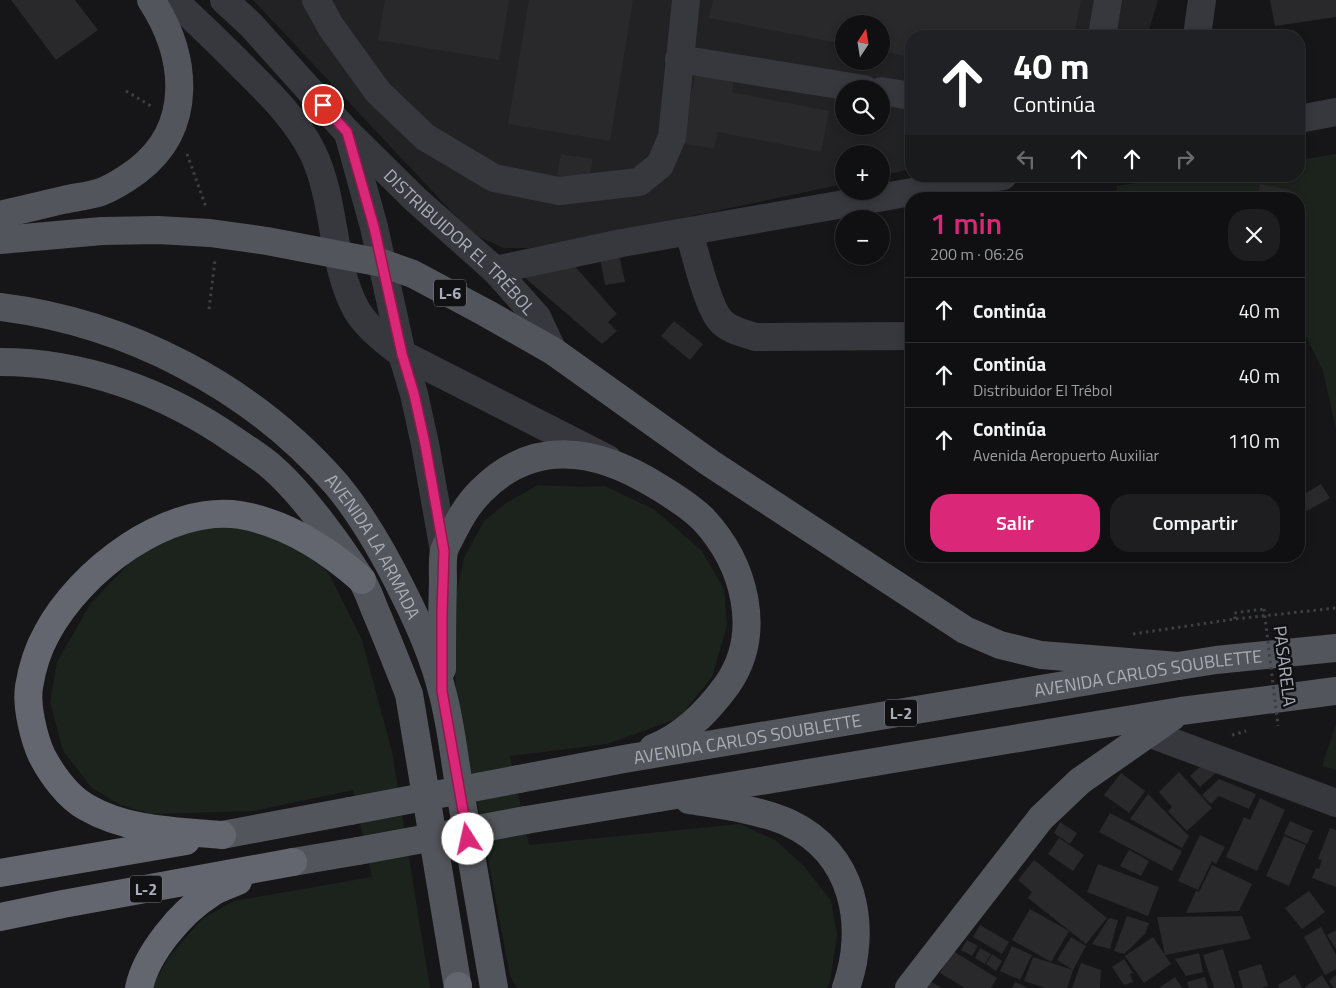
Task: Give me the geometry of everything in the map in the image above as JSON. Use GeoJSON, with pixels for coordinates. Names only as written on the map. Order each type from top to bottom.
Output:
{"type":"FeatureCollection","features":[{"type":"Feature","properties":{"kind":"highway"},"geometry":{"type":"LineString","coordinates":[[222,835],[162,830],[130,825],[103,816],[84,806],[64,788],[48,768],[35,742],[31,717],[29,689],[36,660],[47,633],[65,607],[110,560],[154,531],[179,522],[208,515],[239,515],[273,524],[305,538],[340,561],[362,580]]}},
{"type":"Feature","properties":{"kind":"highway","name":"L-2"},"geometry":{"type":"LineString","coordinates":[[0,873],[222,835]]}},
{"type":"Feature","properties":{"kind":"highway"},"geometry":{"type":"LineString","coordinates":[[139,988],[154,953],[179,921],[205,897],[244,878],[293,862]]}},
{"type":"Feature","properties":{"kind":"highway","name":"L-2"},"geometry":{"type":"LineString","coordinates":[[0,917],[293,862]]}},
{"type":"Feature","properties":{"kind":"main road"},"geometry":{"type":"LineString","coordinates":[[0,215],[101,192],[120,183],[154,156],[164,143],[175,120],[180,102],[178,62],[172,41],[161,16],[151,0]]}},
{"type":"Feature","properties":{"kind":"main road","name":"L-6"},"geometry":{"type":"LineString","coordinates":[[0,240],[102,231],[158,230],[210,233],[267,241],[382,263],[413,274],[553,351]]}},
{"type":"Feature","properties":{"kind":"main road","name":"AVENIDA LA ARMADA"},"geometry":{"type":"LineString","coordinates":[[0,307],[65,318],[130,339],[184,364],[236,395],[276,426],[336,485],[360,515],[392,569],[425,638],[442,691],[495,981]]}},
{"type":"Feature","properties":{"kind":"main road"},"geometry":{"type":"LineString","coordinates":[[553,351],[710,463],[965,630],[1000,645],[1041,655],[1178,666]]}},
{"type":"Feature","properties":{"kind":"main road","name":"AVENIDA LA ARMADA"},"geometry":{"type":"LineString","coordinates":[[0,362],[48,365],[79,371],[108,378],[165,399],[207,422],[274,469],[317,517],[362,580],[409,694],[458,987]]}},
{"type":"Feature","properties":{"kind":"main road"},"geometry":{"type":"LineString","coordinates":[[442,691],[444,551],[463,512],[473,498],[497,477],[520,463],[538,457],[561,454],[585,455],[618,464],[675,497],[702,518],[718,538],[733,562],[742,587],[747,611],[746,634],[741,659],[718,697],[684,731],[659,746],[624,760]]}},
{"type":"Feature","properties":{"kind":"main road","name":"AVENIDA CARLOS SOUBLETTE"},"geometry":{"type":"LineString","coordinates":[[222,835],[624,760],[1178,666],[1216,660],[1336,648]]}},
{"type":"Feature","properties":{"kind":"main road","name":"L-2"},"geometry":{"type":"LineString","coordinates":[[293,862],[665,796],[1181,711],[1336,691]]}},
{"type":"Feature","properties":{"kind":"main road"},"geometry":{"type":"LineString","coordinates":[[909,988],[1041,818],[1080,781],[1148,732],[1181,711]]}},
{"type":"Feature","properties":{"kind":"main road"},"geometry":{"type":"LineString","coordinates":[[665,796],[773,817],[791,824],[809,835],[824,849],[838,866],[849,886],[854,904],[857,945],[854,966],[846,988]]}},
{"type":"Feature","properties":{"kind":"street"},"geometry":{"type":"LineString","coordinates":[[174,0],[203,25],[277,101],[298,127],[313,154],[324,185],[348,290],[357,311],[387,344],[402,354],[618,464]]}},
{"type":"Feature","properties":{"kind":"street"},"geometry":{"type":"LineString","coordinates":[[224,0],[252,13],[347,132]]}},
{"type":"Feature","properties":{"kind":"street"},"geometry":{"type":"LineString","coordinates":[[316,0],[331,27],[378,92],[425,137],[494,178],[559,191],[639,182],[660,165],[672,137],[686,0]]}},
{"type":"Feature","properties":{"kind":"street"},"geometry":{"type":"LineString","coordinates":[[1103,30],[1108,0]]}},
{"type":"Feature","properties":{"kind":"street"},"geometry":{"type":"LineString","coordinates":[[1198,30],[1202,0]]}},
{"type":"Feature","properties":{"kind":"street"},"geometry":{"type":"LineString","coordinates":[[679,59],[835,84]]}},
{"type":"Feature","properties":{"kind":"street"},"geometry":{"type":"LineString","coordinates":[[890,93],[905,95]]}},
{"type":"Feature","properties":{"kind":"street"},"geometry":{"type":"LineString","coordinates":[[1305,118],[1336,112]]}},
{"type":"Feature","properties":{"kind":"street","name":"DISTRIBUIDOR EL TRÉBOL"},"geometry":{"type":"LineString","coordinates":[[347,132],[374,227],[402,354],[414,394],[444,551]]}},
{"type":"Feature","properties":{"kind":"street","name":"DISTRIBUIDOR EL TRÉBOL"},"geometry":{"type":"LineString","coordinates":[[347,132],[415,199],[495,270],[537,316],[553,351]]}},
{"type":"Feature","properties":{"kind":"street"},"geometry":{"type":"LineString","coordinates":[[959,192],[972,190],[990,182]]}},
{"type":"Feature","properties":{"kind":"street"},"geometry":{"type":"LineString","coordinates":[[495,270],[622,243],[905,200]]}},
{"type":"Feature","properties":{"kind":"street"},"geometry":{"type":"LineString","coordinates":[[689,232],[712,305],[720,321],[734,330],[755,337],[905,336]]}},
{"type":"Feature","properties":{"kind":"street"},"geometry":{"type":"LineString","coordinates":[[1148,732],[1336,803]]}},
{"type":"Feature","properties":{"kind":"path"},"geometry":{"type":"LineString","coordinates":[[126,91],[175,120],[206,205],[215,262],[209,309]]}},
{"type":"Feature","properties":{"kind":"path"},"geometry":{"type":"LineString","coordinates":[[1131,634],[1236,619],[1336,608]]}},
{"type":"Feature","properties":{"kind":"path","name":"PASARELA"},"geometry":{"type":"LineString","coordinates":[[1236,619],[1234,613],[1264,609],[1278,726]]}},
{"type":"Feature","properties":{"kind":"shaded area"},"geometry":{"type":"Polygon","coordinates":[[[253,0],[1158,0],[1149,30],[905,30],[905,170],[890,174],[890,145],[835,145],[835,186],[626,230],[530,248],[503,248],[480,237],[465,226],[253,0]]]}},
{"type":"Feature","properties":{"kind":"shaded area"},"geometry":{"type":"Polygon","coordinates":[[[1336,154],[1336,429],[1323,371],[1305,334],[1305,192],[1117,192],[1117,186],[1145,182],[1305,182],[1305,159],[1336,154]]]}},
{"type":"Feature","properties":{"kind":"shaded area"},"geometry":{"type":"Polygon","coordinates":[[[538,485],[605,486],[655,510],[702,551],[724,589],[727,626],[712,677],[679,718],[607,744],[510,756],[529,845],[740,824],[775,840],[804,866],[831,901],[837,935],[830,982],[826,988],[517,988],[510,976],[456,689],[452,615],[464,558],[484,521],[506,503],[538,485]]]}},
{"type":"Feature","properties":{"kind":"shaded area"},"geometry":{"type":"Polygon","coordinates":[[[247,521],[297,541],[329,574],[362,640],[392,752],[430,988],[151,988],[169,957],[202,919],[234,901],[372,877],[353,790],[254,811],[152,814],[120,805],[92,788],[63,751],[50,702],[57,662],[91,603],[144,548],[185,526],[247,521]]]}},
{"type":"Feature","properties":{"kind":"shaded area"},"geometry":{"type":"Polygon","coordinates":[[[1336,724],[1336,770],[1322,766],[1336,724]]]}},
{"type":"Feature","properties":{"kind":"building"},"geometry":{"type":"Polygon","coordinates":[[[11,0],[75,0],[98,30],[56,60],[11,0]]]}},
{"type":"Feature","properties":{"kind":"building"},"geometry":{"type":"Polygon","coordinates":[[[385,0],[509,0],[499,60],[378,40],[385,0]]]}},
{"type":"Feature","properties":{"kind":"building"},"geometry":{"type":"Polygon","coordinates":[[[529,0],[633,0],[610,141],[508,124],[529,0]]]}},
{"type":"Feature","properties":{"kind":"building"},"geometry":{"type":"Polygon","coordinates":[[[713,0],[1081,0],[1075,30],[905,30],[905,56],[890,53],[890,15],[835,15],[835,42],[709,18],[713,0]]]}},
{"type":"Feature","properties":{"kind":"building"},"geometry":{"type":"Polygon","coordinates":[[[1270,0],[1336,0],[1336,17],[1275,26],[1270,0]]]}},
{"type":"Feature","properties":{"kind":"building"},"geometry":{"type":"Polygon","coordinates":[[[696,69],[735,76],[732,92],[829,111],[821,152],[718,132],[714,149],[682,143],[696,69]]]}},
{"type":"Feature","properties":{"kind":"building"},"geometry":{"type":"Polygon","coordinates":[[[561,154],[593,159],[589,181],[557,175],[561,154]]]}},
{"type":"Feature","properties":{"kind":"building"},"geometry":{"type":"Polygon","coordinates":[[[1260,184],[1291,190],[1291,192],[1258,192],[1260,184]]]}},
{"type":"Feature","properties":{"kind":"building"},"geometry":{"type":"Polygon","coordinates":[[[619,254],[625,282],[605,285],[600,258],[619,254]]]}},
{"type":"Feature","properties":{"kind":"building"},"geometry":{"type":"Polygon","coordinates":[[[572,263],[617,314],[608,322],[617,331],[602,344],[517,271],[572,263]]]}},
{"type":"Feature","properties":{"kind":"building"},"geometry":{"type":"Polygon","coordinates":[[[674,321],[703,344],[690,360],[661,336],[674,321]]]}},
{"type":"Feature","properties":{"kind":"building"},"geometry":{"type":"Polygon","coordinates":[[[1321,484],[1330,498],[1307,511],[1305,508],[1305,493],[1321,484]]]}},
{"type":"Feature","properties":{"kind":"building"},"geometry":{"type":"Polygon","coordinates":[[[1202,765],[1217,772],[1200,787],[1190,776],[1202,765]]]}},
{"type":"Feature","properties":{"kind":"building"},"geometry":{"type":"Polygon","coordinates":[[[1179,772],[1212,808],[1187,831],[1168,811],[1172,807],[1159,792],[1179,772]]]}},
{"type":"Feature","properties":{"kind":"building"},"geometry":{"type":"Polygon","coordinates":[[[1121,773],[1145,791],[1129,813],[1104,795],[1121,773]]]}},
{"type":"Feature","properties":{"kind":"building"},"geometry":{"type":"Polygon","coordinates":[[[1219,779],[1256,794],[1249,809],[1219,796],[1211,804],[1202,795],[1219,779]]]}},
{"type":"Feature","properties":{"kind":"building"},"geometry":{"type":"Polygon","coordinates":[[[1148,794],[1189,836],[1182,848],[1130,819],[1148,794]]]}},
{"type":"Feature","properties":{"kind":"building"},"geometry":{"type":"Polygon","coordinates":[[[1260,798],[1285,810],[1257,871],[1226,857],[1244,817],[1250,820],[1260,798]]]}},
{"type":"Feature","properties":{"kind":"building"},"geometry":{"type":"Polygon","coordinates":[[[1110,813],[1182,851],[1172,871],[1099,832],[1110,813]]]}},
{"type":"Feature","properties":{"kind":"building"},"geometry":{"type":"Polygon","coordinates":[[[1290,821],[1313,831],[1307,844],[1284,834],[1290,821]]]}},
{"type":"Feature","properties":{"kind":"building"},"geometry":{"type":"Polygon","coordinates":[[[1060,822],[1077,833],[1070,844],[1054,833],[1060,822]]]}},
{"type":"Feature","properties":{"kind":"building"},"geometry":{"type":"Polygon","coordinates":[[[1330,828],[1336,830],[1336,887],[1312,878],[1316,868],[1319,869],[1322,860],[1318,859],[1330,828]]]}},
{"type":"Feature","properties":{"kind":"building"},"geometry":{"type":"Polygon","coordinates":[[[1200,835],[1225,847],[1216,864],[1212,861],[1198,890],[1178,881],[1200,835]]]}},
{"type":"Feature","properties":{"kind":"building"},"geometry":{"type":"Polygon","coordinates":[[[1284,836],[1306,845],[1289,886],[1266,876],[1284,836]]]}},
{"type":"Feature","properties":{"kind":"building"},"geometry":{"type":"Polygon","coordinates":[[[1059,838],[1084,855],[1073,871],[1048,854],[1059,838]]]}},
{"type":"Feature","properties":{"kind":"building"},"geometry":{"type":"Polygon","coordinates":[[[1129,850],[1149,861],[1141,876],[1120,866],[1129,850]]]}},
{"type":"Feature","properties":{"kind":"building"},"geometry":{"type":"Polygon","coordinates":[[[1034,860],[1107,918],[1086,944],[1028,898],[1032,892],[1018,880],[1034,860]]]}},
{"type":"Feature","properties":{"kind":"building"},"geometry":{"type":"Polygon","coordinates":[[[1098,864],[1159,887],[1148,916],[1087,892],[1098,864]]]}},
{"type":"Feature","properties":{"kind":"building"},"geometry":{"type":"Polygon","coordinates":[[[1212,865],[1252,884],[1239,911],[1186,913],[1196,891],[1199,892],[1212,865]]]}},
{"type":"Feature","properties":{"kind":"building"},"geometry":{"type":"Polygon","coordinates":[[[1309,891],[1325,912],[1302,929],[1285,908],[1309,891]]]}},
{"type":"Feature","properties":{"kind":"building"},"geometry":{"type":"Polygon","coordinates":[[[1030,909],[1069,931],[1051,962],[1012,940],[1030,909]]]}},
{"type":"Feature","properties":{"kind":"building"},"geometry":{"type":"Polygon","coordinates":[[[1127,916],[1149,923],[1145,934],[1124,954],[1114,951],[1127,916]]]}},
{"type":"Feature","properties":{"kind":"building"},"geometry":{"type":"Polygon","coordinates":[[[1242,916],[1251,939],[1165,955],[1157,917],[1242,916]]]}},
{"type":"Feature","properties":{"kind":"building"},"geometry":{"type":"Polygon","coordinates":[[[1109,918],[1118,920],[1110,949],[1092,944],[1109,918]]]}},
{"type":"Feature","properties":{"kind":"building"},"geometry":{"type":"Polygon","coordinates":[[[980,925],[1009,942],[1002,954],[973,937],[980,925]]]}},
{"type":"Feature","properties":{"kind":"building"},"geometry":{"type":"Polygon","coordinates":[[[1321,927],[1336,955],[1336,969],[1325,975],[1304,937],[1321,927]]]}},
{"type":"Feature","properties":{"kind":"building"},"geometry":{"type":"Polygon","coordinates":[[[1336,930],[1336,949],[1327,935],[1336,930]]]}},
{"type":"Feature","properties":{"kind":"building"},"geometry":{"type":"Polygon","coordinates":[[[1071,937],[1086,946],[1073,970],[1057,960],[1071,937]]]}},
{"type":"Feature","properties":{"kind":"building"},"geometry":{"type":"Polygon","coordinates":[[[1153,937],[1171,964],[1144,983],[1125,956],[1153,937]]]}},
{"type":"Feature","properties":{"kind":"building"},"geometry":{"type":"Polygon","coordinates":[[[967,940],[978,946],[972,956],[961,950],[967,940]]]}},
{"type":"Feature","properties":{"kind":"building"},"geometry":{"type":"Polygon","coordinates":[[[1012,946],[1032,955],[1020,980],[1000,971],[1012,946]]]}},
{"type":"Feature","properties":{"kind":"building"},"geometry":{"type":"Polygon","coordinates":[[[980,948],[991,954],[985,964],[975,958],[980,948]]]}},
{"type":"Feature","properties":{"kind":"building"},"geometry":{"type":"Polygon","coordinates":[[[1223,949],[1235,988],[1214,988],[1203,955],[1223,949]]]}},
{"type":"Feature","properties":{"kind":"building"},"geometry":{"type":"Polygon","coordinates":[[[953,951],[997,978],[991,988],[965,988],[940,973],[953,951]]]}},
{"type":"Feature","properties":{"kind":"building"},"geometry":{"type":"Polygon","coordinates":[[[1199,953],[1203,972],[1186,976],[1175,959],[1199,953]]]}},
{"type":"Feature","properties":{"kind":"building"},"geometry":{"type":"Polygon","coordinates":[[[992,954],[1002,961],[996,971],[986,964],[992,954]]]}},
{"type":"Feature","properties":{"kind":"building"},"geometry":{"type":"Polygon","coordinates":[[[1033,957],[1073,970],[1067,988],[1045,988],[1024,981],[1033,957]]]}},
{"type":"Feature","properties":{"kind":"building"},"geometry":{"type":"Polygon","coordinates":[[[1124,959],[1133,973],[1130,974],[1133,982],[1124,985],[1112,967],[1124,959]]]}},
{"type":"Feature","properties":{"kind":"building"},"geometry":{"type":"Polygon","coordinates":[[[1081,963],[1101,970],[1100,988],[1072,988],[1081,963]]]}},
{"type":"Feature","properties":{"kind":"building"},"geometry":{"type":"Polygon","coordinates":[[[1261,964],[1268,986],[1262,988],[1243,988],[1238,971],[1261,964]]]}},
{"type":"Feature","properties":{"kind":"building"},"geometry":{"type":"Polygon","coordinates":[[[1295,975],[1302,988],[1279,988],[1278,985],[1295,975]]]}},
{"type":"Feature","properties":{"kind":"building"},"geometry":{"type":"Polygon","coordinates":[[[1322,975],[1330,988],[1305,988],[1305,987],[1322,975]]]}},
{"type":"Feature","properties":{"kind":"building"},"geometry":{"type":"Polygon","coordinates":[[[1336,975],[1336,988],[1334,988],[1329,981],[1336,975]]]}},
{"type":"Feature","properties":{"kind":"building"},"geometry":{"type":"Polygon","coordinates":[[[1175,977],[1182,988],[1159,988],[1175,977]]]}},
{"type":"Feature","properties":{"kind":"building"},"geometry":{"type":"Polygon","coordinates":[[[1205,977],[1208,988],[1189,988],[1187,982],[1205,977]]]}},
{"type":"Feature","properties":{"kind":"building"},"geometry":{"type":"Polygon","coordinates":[[[926,979],[942,988],[921,988],[926,979]]]}},
{"type":"Feature","properties":{"kind":"building"},"geometry":{"type":"Polygon","coordinates":[[[1015,982],[1028,988],[1012,988],[1015,982]]]}},
{"type":"Feature","properties":{"kind":"route"},"geometry":{"type":"LineString","coordinates":[[323,105],[347,132],[374,227],[402,354],[414,394],[425,444],[444,551],[442,691],[468,839]]}}]}
